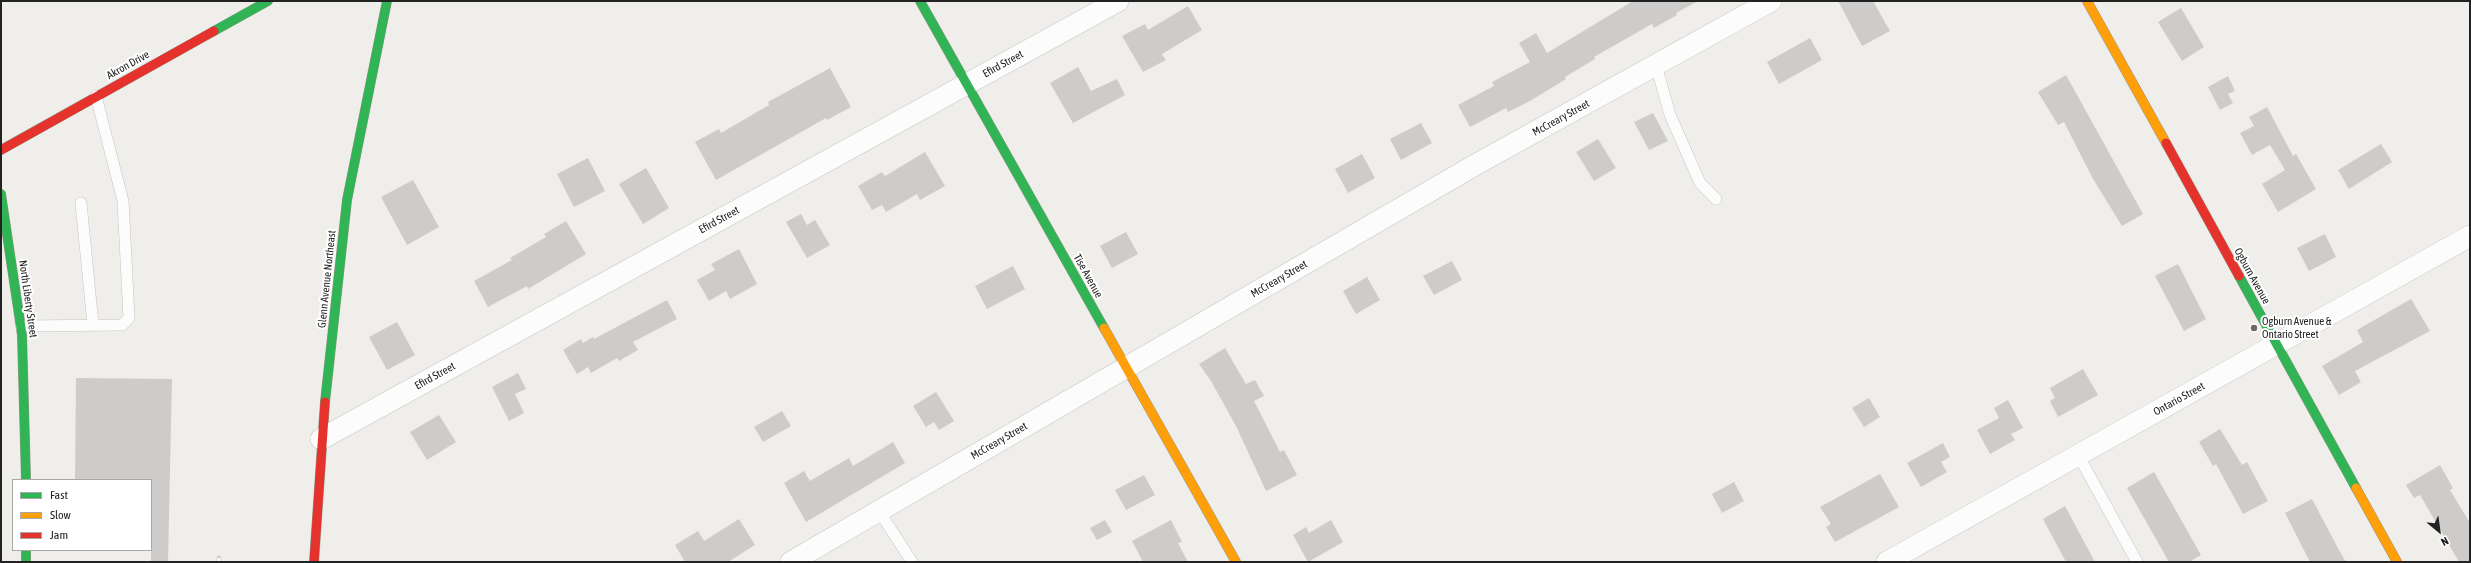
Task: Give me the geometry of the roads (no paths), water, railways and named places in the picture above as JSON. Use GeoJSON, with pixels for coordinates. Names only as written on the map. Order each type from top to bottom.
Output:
{"type":"FeatureCollection","features":[{"type":"Feature","properties":{"kind":"street","name":"Akron Drive"},"geometry":{"type":"LineString","coordinates":[[1,150],[268,1]]}},
{"type":"Feature","properties":{"kind":"street","name":"Glenn Avenue Northeast"},"geometry":{"type":"LineString","coordinates":[[314,562],[321,439],[347,200],[387,1]]}},
{"type":"Feature","properties":{"kind":"street","name":"Tise Avenue"},"geometry":{"type":"LineString","coordinates":[[920,1],[1236,562]]}},
{"type":"Feature","properties":{"kind":"street","name":"Efird Street"},"geometry":{"type":"LineString","coordinates":[[321,439],[1118,1]]}},
{"type":"Feature","properties":{"kind":"street","name":"McCreary Street"},"geometry":{"type":"LineString","coordinates":[[791,562],[812,557],[879,511],[1475,165],[1771,1]]}},
{"type":"Feature","properties":{"kind":"street","name":"Ogburn Avenue"},"geometry":{"type":"LineString","coordinates":[[2087,1],[2398,562]]}},
{"type":"Feature","properties":{"kind":"street","name":"North Liberty Street"},"geometry":{"type":"LineString","coordinates":[[1,194],[21,326],[26,479]]}},
{"type":"Feature","properties":{"kind":"street","name":"Ontario Street"},"geometry":{"type":"LineString","coordinates":[[1887,562],[2470,236]]}},
{"type":"Feature","properties":{"kind":"street"},"geometry":{"type":"LineString","coordinates":[[26,551],[26,562]]}},
{"type":"Feature","properties":{"kind":"lane"},"geometry":{"type":"LineString","coordinates":[[1656,65],[1670,115],[1700,183],[1716,199]]}},
{"type":"Feature","properties":{"kind":"lane"},"geometry":{"type":"LineString","coordinates":[[21,326],[122,325],[129,318],[123,201],[96,96]]}},
{"type":"Feature","properties":{"kind":"lane"},"geometry":{"type":"LineString","coordinates":[[81,203],[93,325]]}},
{"type":"Feature","properties":{"kind":"lane"},"geometry":{"type":"LineString","coordinates":[[2078,455],[2137,562]]}},
{"type":"Feature","properties":{"kind":"lane"},"geometry":{"type":"LineString","coordinates":[[879,511],[912,562]]}},
{"type":"Feature","properties":{"kind":"place","name":"Ogburn Avenue & Ontario Street"},"geometry":{"type":"Point","coordinates":[2254,328]}}]}
